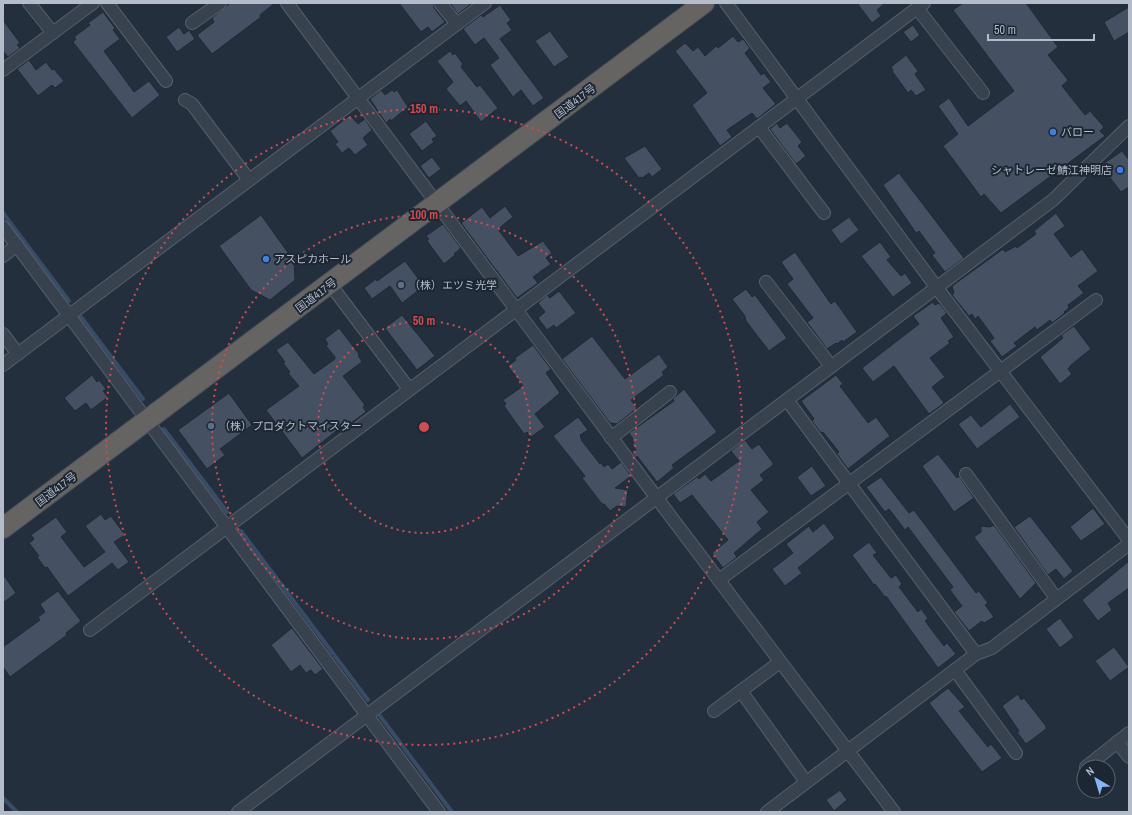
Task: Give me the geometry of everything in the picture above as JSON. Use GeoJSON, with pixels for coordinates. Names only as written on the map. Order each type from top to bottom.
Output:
{"type":"FeatureCollection","features":[{"type":"Feature","properties":{"kind":"highway","name":"国道417号"},"geometry":{"type":"LineString","coordinates":[[3,528],[438,204],[704,3]]}},
{"type":"Feature","properties":{"kind":"street"},"geometry":{"type":"LineString","coordinates":[[29,3],[52,33]]}},
{"type":"Feature","properties":{"kind":"street"},"geometry":{"type":"LineString","coordinates":[[3,70],[93,3]]}},
{"type":"Feature","properties":{"kind":"street"},"geometry":{"type":"LineString","coordinates":[[107,3],[166,81]]}},
{"type":"Feature","properties":{"kind":"street"},"geometry":{"type":"LineString","coordinates":[[192,23],[220,3]]}},
{"type":"Feature","properties":{"kind":"street"},"geometry":{"type":"LineString","coordinates":[[288,3],[515,310],[894,812]]}},
{"type":"Feature","properties":{"kind":"street"},"geometry":{"type":"LineString","coordinates":[[440,3],[457,24]]}},
{"type":"Feature","properties":{"kind":"street"},"geometry":{"type":"LineString","coordinates":[[3,365],[485,3]]}},
{"type":"Feature","properties":{"kind":"street"},"geometry":{"type":"LineString","coordinates":[[726,3],[937,288],[1129,540]]}},
{"type":"Feature","properties":{"kind":"street"},"geometry":{"type":"LineString","coordinates":[[90,630],[920,6],[983,94]]}},
{"type":"Feature","properties":{"kind":"street"},"geometry":{"type":"LineString","coordinates":[[185,100],[192,104],[249,180]]}},
{"type":"Feature","properties":{"kind":"street"},"geometry":{"type":"LineString","coordinates":[[238,812],[368,716],[656,497],[1053,200],[1129,126]]}},
{"type":"Feature","properties":{"kind":"street"},"geometry":{"type":"LineString","coordinates":[[759,127],[824,213]]}},
{"type":"Feature","properties":{"kind":"street"},"geometry":{"type":"LineString","coordinates":[[3,227],[439,812]]}},
{"type":"Feature","properties":{"kind":"street"},"geometry":{"type":"LineString","coordinates":[[3,256],[17,245]]}},
{"type":"Feature","properties":{"kind":"street"},"geometry":{"type":"LineString","coordinates":[[766,282],[832,366]]}},
{"type":"Feature","properties":{"kind":"street"},"geometry":{"type":"LineString","coordinates":[[330,284],[409,389]]}},
{"type":"Feature","properties":{"kind":"street"},"geometry":{"type":"LineString","coordinates":[[718,580],[1096,300]]}},
{"type":"Feature","properties":{"kind":"street"},"geometry":{"type":"LineString","coordinates":[[3,334],[18,354]]}},
{"type":"Feature","properties":{"kind":"street"},"geometry":{"type":"LineString","coordinates":[[611,438],[670,392]]}},
{"type":"Feature","properties":{"kind":"street"},"geometry":{"type":"LineString","coordinates":[[787,400],[976,654]]}},
{"type":"Feature","properties":{"kind":"street"},"geometry":{"type":"LineString","coordinates":[[966,474],[1056,598]]}},
{"type":"Feature","properties":{"kind":"street"},"geometry":{"type":"LineString","coordinates":[[767,812],[976,654],[992,648],[1129,544]]}},
{"type":"Feature","properties":{"kind":"street"},"geometry":{"type":"LineString","coordinates":[[714,711],[780,662]]}},
{"type":"Feature","properties":{"kind":"street"},"geometry":{"type":"LineString","coordinates":[[955,670],[1016,753]]}},
{"type":"Feature","properties":{"kind":"street"},"geometry":{"type":"LineString","coordinates":[[740,691],[806,782]]}},
{"type":"Feature","properties":{"kind":"street"},"geometry":{"type":"LineString","coordinates":[[1095,759],[1129,733]]}},
{"type":"Feature","properties":{"kind":"street"},"geometry":{"type":"LineString","coordinates":[[1117,742],[1129,757]]}},
{"type":"Feature","properties":{"kind":"building"},"geometry":{"type":"Polygon","coordinates":[[[230,3],[275,3],[260,15],[261,17],[212,54],[197,35],[214,22],[212,18],[230,3]]]}},
{"type":"Feature","properties":{"kind":"building"},"geometry":{"type":"Polygon","coordinates":[[[399,3],[433,3],[434,8],[445,22],[432,32],[428,27],[421,32],[399,3]]]}},
{"type":"Feature","properties":{"kind":"building"},"geometry":{"type":"Polygon","coordinates":[[[450,3],[472,3],[458,14],[450,3]]]}},
{"type":"Feature","properties":{"kind":"building"},"geometry":{"type":"Polygon","coordinates":[[[857,3],[885,3],[877,10],[881,16],[872,23],[857,3]]]}},
{"type":"Feature","properties":{"kind":"building"},"geometry":{"type":"Polygon","coordinates":[[[963,3],[1026,3],[1058,47],[1048,55],[1068,80],[1062,86],[1085,115],[1090,111],[1104,127],[1100,131],[1105,136],[1001,213],[984,194],[981,197],[943,146],[958,134],[938,106],[949,98],[968,126],[1014,91],[953,10],[963,3]]]}},
{"type":"Feature","properties":{"kind":"building"},"geometry":{"type":"Polygon","coordinates":[[[500,5],[511,20],[507,23],[512,30],[500,39],[544,98],[533,106],[521,90],[513,97],[490,65],[499,58],[484,38],[475,45],[463,29],[481,15],[483,17],[500,5]]]}},
{"type":"Feature","properties":{"kind":"building"},"geometry":{"type":"Polygon","coordinates":[[[1129,7],[1129,32],[1114,41],[1104,22],[1129,7]]]}},
{"type":"Feature","properties":{"kind":"building"},"geometry":{"type":"Polygon","coordinates":[[[103,12],[115,28],[113,30],[120,39],[104,51],[134,92],[149,81],[160,95],[132,118],[73,42],[76,39],[74,37],[90,25],[88,23],[103,12]]]}},
{"type":"Feature","properties":{"kind":"building"},"geometry":{"type":"Polygon","coordinates":[[[3,20],[20,43],[17,45],[20,48],[8,57],[3,51],[3,20]]]}},
{"type":"Feature","properties":{"kind":"building"},"geometry":{"type":"Polygon","coordinates":[[[913,25],[920,35],[911,42],[903,32],[913,25]]]}},
{"type":"Feature","properties":{"kind":"building"},"geometry":{"type":"Polygon","coordinates":[[[179,27],[184,34],[189,30],[195,39],[177,52],[166,37],[179,27]]]}},
{"type":"Feature","properties":{"kind":"building"},"geometry":{"type":"Polygon","coordinates":[[[550,31],[569,57],[554,67],[535,41],[550,31]]]}},
{"type":"Feature","properties":{"kind":"building"},"geometry":{"type":"Polygon","coordinates":[[[733,36],[738,42],[743,39],[750,48],[745,53],[761,75],[764,73],[771,82],[763,88],[776,104],[757,119],[752,113],[727,130],[732,137],[720,146],[692,105],[707,93],[675,51],[685,43],[693,51],[698,47],[705,56],[716,46],[718,48],[733,36]]]}},
{"type":"Feature","properties":{"kind":"building"},"geometry":{"type":"Polygon","coordinates":[[[450,51],[453,55],[455,53],[463,64],[461,67],[477,87],[480,85],[498,108],[481,122],[466,101],[460,106],[446,89],[453,82],[437,61],[450,51]]]}},
{"type":"Feature","properties":{"kind":"building"},"geometry":{"type":"Polygon","coordinates":[[[906,55],[918,71],[915,74],[926,90],[916,96],[911,90],[908,93],[892,71],[893,70],[891,67],[906,55]]]}},
{"type":"Feature","properties":{"kind":"building"},"geometry":{"type":"Polygon","coordinates":[[[29,60],[36,70],[46,62],[64,81],[55,88],[52,85],[38,96],[17,69],[29,60]]]}},
{"type":"Feature","properties":{"kind":"building"},"geometry":{"type":"Polygon","coordinates":[[[381,90],[385,95],[392,90],[394,92],[397,90],[408,107],[391,121],[390,119],[386,123],[370,99],[381,90]]]}},
{"type":"Feature","properties":{"kind":"building"},"geometry":{"type":"Polygon","coordinates":[[[350,115],[358,124],[365,119],[372,130],[363,138],[368,145],[355,155],[349,148],[342,153],[335,144],[338,142],[330,131],[350,115]]]}},
{"type":"Feature","properties":{"kind":"building"},"geometry":{"type":"Polygon","coordinates":[[[426,121],[437,136],[432,139],[434,142],[422,151],[409,134],[426,121]]]}},
{"type":"Feature","properties":{"kind":"building"},"geometry":{"type":"Polygon","coordinates":[[[777,123],[780,128],[787,123],[802,142],[798,146],[806,156],[796,164],[770,129],[777,123]]]}},
{"type":"Feature","properties":{"kind":"building"},"geometry":{"type":"Polygon","coordinates":[[[645,146],[662,169],[652,177],[649,173],[642,178],[639,178],[624,158],[645,146]]]}},
{"type":"Feature","properties":{"kind":"building"},"geometry":{"type":"Polygon","coordinates":[[[1122,151],[1129,160],[1129,187],[1121,192],[1108,175],[1104,178],[1096,169],[1122,151]]]}},
{"type":"Feature","properties":{"kind":"building"},"geometry":{"type":"Polygon","coordinates":[[[432,157],[441,169],[429,178],[420,166],[432,157]]]}},
{"type":"Feature","properties":{"kind":"building"},"geometry":{"type":"Polygon","coordinates":[[[899,173],[964,258],[945,272],[932,255],[935,253],[919,231],[916,233],[883,185],[899,173]]]}},
{"type":"Feature","properties":{"kind":"building"},"geometry":{"type":"Polygon","coordinates":[[[505,206],[513,217],[498,229],[518,256],[543,241],[552,253],[546,258],[551,264],[533,277],[538,283],[517,298],[461,223],[482,207],[490,218],[505,206]]]}},
{"type":"Feature","properties":{"kind":"building"},"geometry":{"type":"Polygon","coordinates":[[[1056,213],[1065,226],[1054,234],[1071,257],[1082,249],[1098,271],[1078,286],[1084,293],[1068,305],[1069,308],[1064,312],[1065,313],[1052,323],[1050,320],[1037,330],[1035,327],[1014,343],[1017,346],[1002,357],[990,341],[994,338],[978,316],[975,319],[972,314],[969,316],[952,295],[954,293],[952,286],[1003,249],[1005,252],[1016,246],[1017,248],[1036,234],[1034,231],[1056,213]]]}},
{"type":"Feature","properties":{"kind":"building"},"geometry":{"type":"Polygon","coordinates":[[[261,215],[294,261],[295,280],[270,300],[251,290],[219,246],[261,215]]]}},
{"type":"Feature","properties":{"kind":"building"},"geometry":{"type":"Polygon","coordinates":[[[849,217],[859,230],[841,244],[831,230],[849,217]]]}},
{"type":"Feature","properties":{"kind":"building"},"geometry":{"type":"Polygon","coordinates":[[[443,224],[461,248],[444,264],[427,241],[429,239],[426,236],[443,224]]]}},
{"type":"Feature","properties":{"kind":"building"},"geometry":{"type":"Polygon","coordinates":[[[880,242],[891,257],[887,260],[901,276],[905,273],[912,283],[893,297],[861,256],[880,242]]]}},
{"type":"Feature","properties":{"kind":"building"},"geometry":{"type":"Polygon","coordinates":[[[795,252],[831,304],[835,301],[857,332],[843,342],[842,340],[827,349],[807,322],[813,318],[787,284],[793,279],[781,262],[795,252]]]}},
{"type":"Feature","properties":{"kind":"building"},"geometry":{"type":"Polygon","coordinates":[[[405,261],[424,286],[402,303],[390,286],[372,299],[364,288],[376,279],[377,281],[405,261]]]}},
{"type":"Feature","properties":{"kind":"building"},"geometry":{"type":"Polygon","coordinates":[[[746,289],[752,297],[755,295],[787,338],[769,351],[746,321],[745,316],[732,299],[746,289]]]}},
{"type":"Feature","properties":{"kind":"building"},"geometry":{"type":"Polygon","coordinates":[[[559,291],[576,313],[556,328],[554,325],[547,330],[538,318],[545,312],[538,303],[547,295],[550,298],[559,291]]]}},
{"type":"Feature","properties":{"kind":"building"},"geometry":{"type":"Polygon","coordinates":[[[933,302],[935,305],[939,303],[947,313],[941,318],[954,337],[948,341],[950,343],[930,358],[945,377],[932,387],[944,403],[929,414],[894,366],[873,382],[862,368],[919,324],[913,316],[933,302]]]}},
{"type":"Feature","properties":{"kind":"building"},"geometry":{"type":"Polygon","coordinates":[[[402,315],[435,356],[417,370],[385,328],[402,315]]]}},
{"type":"Feature","properties":{"kind":"building"},"geometry":{"type":"Polygon","coordinates":[[[1074,326],[1091,349],[1071,365],[1068,369],[1072,374],[1060,384],[1040,357],[1063,338],[1061,335],[1074,326]]]}},
{"type":"Feature","properties":{"kind":"building"},"geometry":{"type":"Polygon","coordinates":[[[339,328],[359,354],[358,355],[362,362],[343,376],[365,405],[363,407],[366,412],[351,423],[349,421],[302,458],[266,410],[299,386],[288,373],[290,372],[283,363],[285,362],[276,350],[288,342],[314,374],[335,359],[326,346],[328,344],[325,339],[339,328]]]}},
{"type":"Feature","properties":{"kind":"building"},"geometry":{"type":"Polygon","coordinates":[[[592,336],[625,379],[659,354],[668,367],[662,372],[664,375],[631,400],[637,408],[617,424],[610,423],[562,359],[592,336]]]}},
{"type":"Feature","properties":{"kind":"building"},"geometry":{"type":"Polygon","coordinates":[[[533,345],[551,369],[546,373],[560,393],[535,414],[545,427],[531,437],[527,432],[524,434],[504,406],[506,404],[503,400],[523,386],[508,366],[516,360],[515,358],[533,345]]]}},
{"type":"Feature","properties":{"kind":"building"},"geometry":{"type":"Polygon","coordinates":[[[92,375],[97,382],[99,380],[106,389],[103,391],[108,397],[91,410],[86,403],[75,411],[64,398],[92,375]]]}},
{"type":"Feature","properties":{"kind":"building"},"geometry":{"type":"Polygon","coordinates":[[[836,375],[843,384],[840,386],[868,423],[876,417],[890,436],[848,469],[837,454],[839,452],[812,421],[814,419],[801,401],[836,375]]]}},
{"type":"Feature","properties":{"kind":"building"},"geometry":{"type":"Polygon","coordinates":[[[684,389],[717,432],[672,465],[674,468],[657,482],[637,456],[636,458],[632,453],[636,450],[632,444],[634,443],[632,440],[633,439],[629,433],[674,401],[673,399],[684,389]]]}},
{"type":"Feature","properties":{"kind":"building"},"geometry":{"type":"Polygon","coordinates":[[[229,393],[252,425],[220,449],[225,455],[207,469],[178,430],[229,393]]]}},
{"type":"Feature","properties":{"kind":"building"},"geometry":{"type":"Polygon","coordinates":[[[1010,404],[1020,417],[977,449],[958,424],[971,415],[981,427],[1010,404]]]}},
{"type":"Feature","properties":{"kind":"building"},"geometry":{"type":"Polygon","coordinates":[[[578,417],[588,430],[580,435],[582,441],[600,464],[601,463],[604,467],[608,464],[612,469],[621,462],[631,476],[615,488],[628,490],[626,507],[617,506],[610,511],[604,504],[602,504],[582,478],[585,476],[553,436],[578,417]]]}},
{"type":"Feature","properties":{"kind":"building"},"geometry":{"type":"Polygon","coordinates":[[[745,440],[752,449],[759,444],[773,463],[773,465],[760,475],[764,480],[751,490],[769,512],[757,522],[762,529],[734,553],[737,557],[723,568],[712,553],[728,540],[692,495],[680,503],[673,494],[697,477],[699,479],[705,474],[711,481],[739,461],[731,451],[745,440]]]}},
{"type":"Feature","properties":{"kind":"building"},"geometry":{"type":"Polygon","coordinates":[[[938,454],[957,478],[959,476],[974,498],[954,512],[922,466],[938,454]]]}},
{"type":"Feature","properties":{"kind":"building"},"geometry":{"type":"Polygon","coordinates":[[[812,466],[826,486],[811,496],[797,477],[812,466]]]}},
{"type":"Feature","properties":{"kind":"building"},"geometry":{"type":"Polygon","coordinates":[[[881,477],[909,513],[914,510],[976,593],[979,591],[988,603],[985,605],[994,617],[984,623],[982,621],[969,631],[954,612],[962,606],[950,590],[953,587],[908,527],[905,530],[889,509],[885,512],[866,487],[881,477]]]}},
{"type":"Feature","properties":{"kind":"building"},"geometry":{"type":"Polygon","coordinates":[[[1093,508],[1105,524],[1081,541],[1070,527],[1093,508]]]}},
{"type":"Feature","properties":{"kind":"building"},"geometry":{"type":"Polygon","coordinates":[[[101,514],[105,520],[111,516],[125,535],[114,542],[129,562],[118,570],[112,563],[68,596],[47,567],[45,568],[37,557],[39,556],[29,543],[34,539],[31,535],[56,517],[67,532],[61,537],[84,567],[105,552],[85,526],[101,514]]]}},
{"type":"Feature","properties":{"kind":"building"},"geometry":{"type":"Polygon","coordinates":[[[1030,516],[1073,571],[1064,579],[1056,569],[1048,575],[1014,527],[1030,516]]]}},
{"type":"Feature","properties":{"kind":"building"},"geometry":{"type":"Polygon","coordinates":[[[824,523],[835,538],[798,568],[802,573],[785,586],[772,569],[793,553],[786,544],[809,526],[813,532],[824,523]]]}},
{"type":"Feature","properties":{"kind":"building"},"geometry":{"type":"Polygon","coordinates":[[[994,525],[1036,583],[1020,599],[974,537],[981,532],[981,526],[990,527],[994,525]]]}},
{"type":"Feature","properties":{"kind":"building"},"geometry":{"type":"Polygon","coordinates":[[[869,542],[877,553],[873,555],[891,578],[896,575],[902,584],[899,587],[918,612],[921,609],[928,618],[925,621],[944,646],[947,643],[956,654],[938,668],[886,596],[885,597],[875,584],[874,585],[852,555],[869,542]]]}},
{"type":"Feature","properties":{"kind":"building"},"geometry":{"type":"Polygon","coordinates":[[[1129,561],[1129,588],[1108,603],[1112,610],[1098,621],[1082,600],[1129,561]]]}},
{"type":"Feature","properties":{"kind":"building"},"geometry":{"type":"Polygon","coordinates":[[[3,574],[16,593],[3,603],[3,574]]]}},
{"type":"Feature","properties":{"kind":"building"},"geometry":{"type":"Polygon","coordinates":[[[58,591],[81,621],[66,633],[67,635],[10,677],[3,667],[3,647],[40,620],[38,617],[45,612],[40,604],[58,591]]]}},
{"type":"Feature","properties":{"kind":"building"},"geometry":{"type":"Polygon","coordinates":[[[1060,618],[1074,637],[1060,648],[1046,629],[1060,618]]]}},
{"type":"Feature","properties":{"kind":"building"},"geometry":{"type":"Polygon","coordinates":[[[292,628],[323,669],[315,675],[311,670],[306,673],[300,665],[291,672],[271,645],[292,628]]]}},
{"type":"Feature","properties":{"kind":"building"},"geometry":{"type":"Polygon","coordinates":[[[1114,647],[1129,667],[1110,681],[1095,661],[1114,647]]]}},
{"type":"Feature","properties":{"kind":"building"},"geometry":{"type":"Polygon","coordinates":[[[948,688],[965,707],[959,711],[988,747],[991,744],[1002,758],[982,772],[929,703],[948,688]]]}},
{"type":"Feature","properties":{"kind":"building"},"geometry":{"type":"Polygon","coordinates":[[[1018,694],[1021,700],[1024,698],[1046,726],[1046,729],[1026,744],[1017,732],[1019,731],[1002,706],[1018,694]]]}},
{"type":"Feature","properties":{"kind":"building"},"geometry":{"type":"Polygon","coordinates":[[[840,790],[847,800],[834,811],[826,800],[840,790]]]}},
{"type":"Feature","properties":{"kind":"waterway"},"geometry":{"type":"LineString","coordinates":[[3,213],[69,301]]}},
{"type":"Feature","properties":{"kind":"waterway"},"geometry":{"type":"LineString","coordinates":[[81,317],[143,399]]}},
{"type":"Feature","properties":{"kind":"waterway"},"geometry":{"type":"LineString","coordinates":[[164,429],[227,512]]}},
{"type":"Feature","properties":{"kind":"waterway"},"geometry":{"type":"LineString","coordinates":[[241,531],[368,700]]}},
{"type":"Feature","properties":{"kind":"waterway"},"geometry":{"type":"LineString","coordinates":[[380,716],[452,812]]}},
{"type":"Feature","properties":{"kind":"waterway"},"geometry":{"type":"LineString","coordinates":[[3,798],[17,812]]}},
{"type":"Feature","properties":{"kind":"place","name":"バロー"},"geometry":{"type":"Point","coordinates":[1053,132]}},
{"type":"Feature","properties":{"kind":"place","name":"シャトレーゼ鯖江神明店"},"geometry":{"type":"Point","coordinates":[1120,170]}},
{"type":"Feature","properties":{"kind":"place","name":"アスピカホール"},"geometry":{"type":"Point","coordinates":[266,259]}},
{"type":"Feature","properties":{"kind":"place","name":"（株）エツミ光学"},"geometry":{"type":"Point","coordinates":[401,285]}},
{"type":"Feature","properties":{"kind":"place","name":"（株）プロダクトマイスター"},"geometry":{"type":"Point","coordinates":[211,426]}}]}
